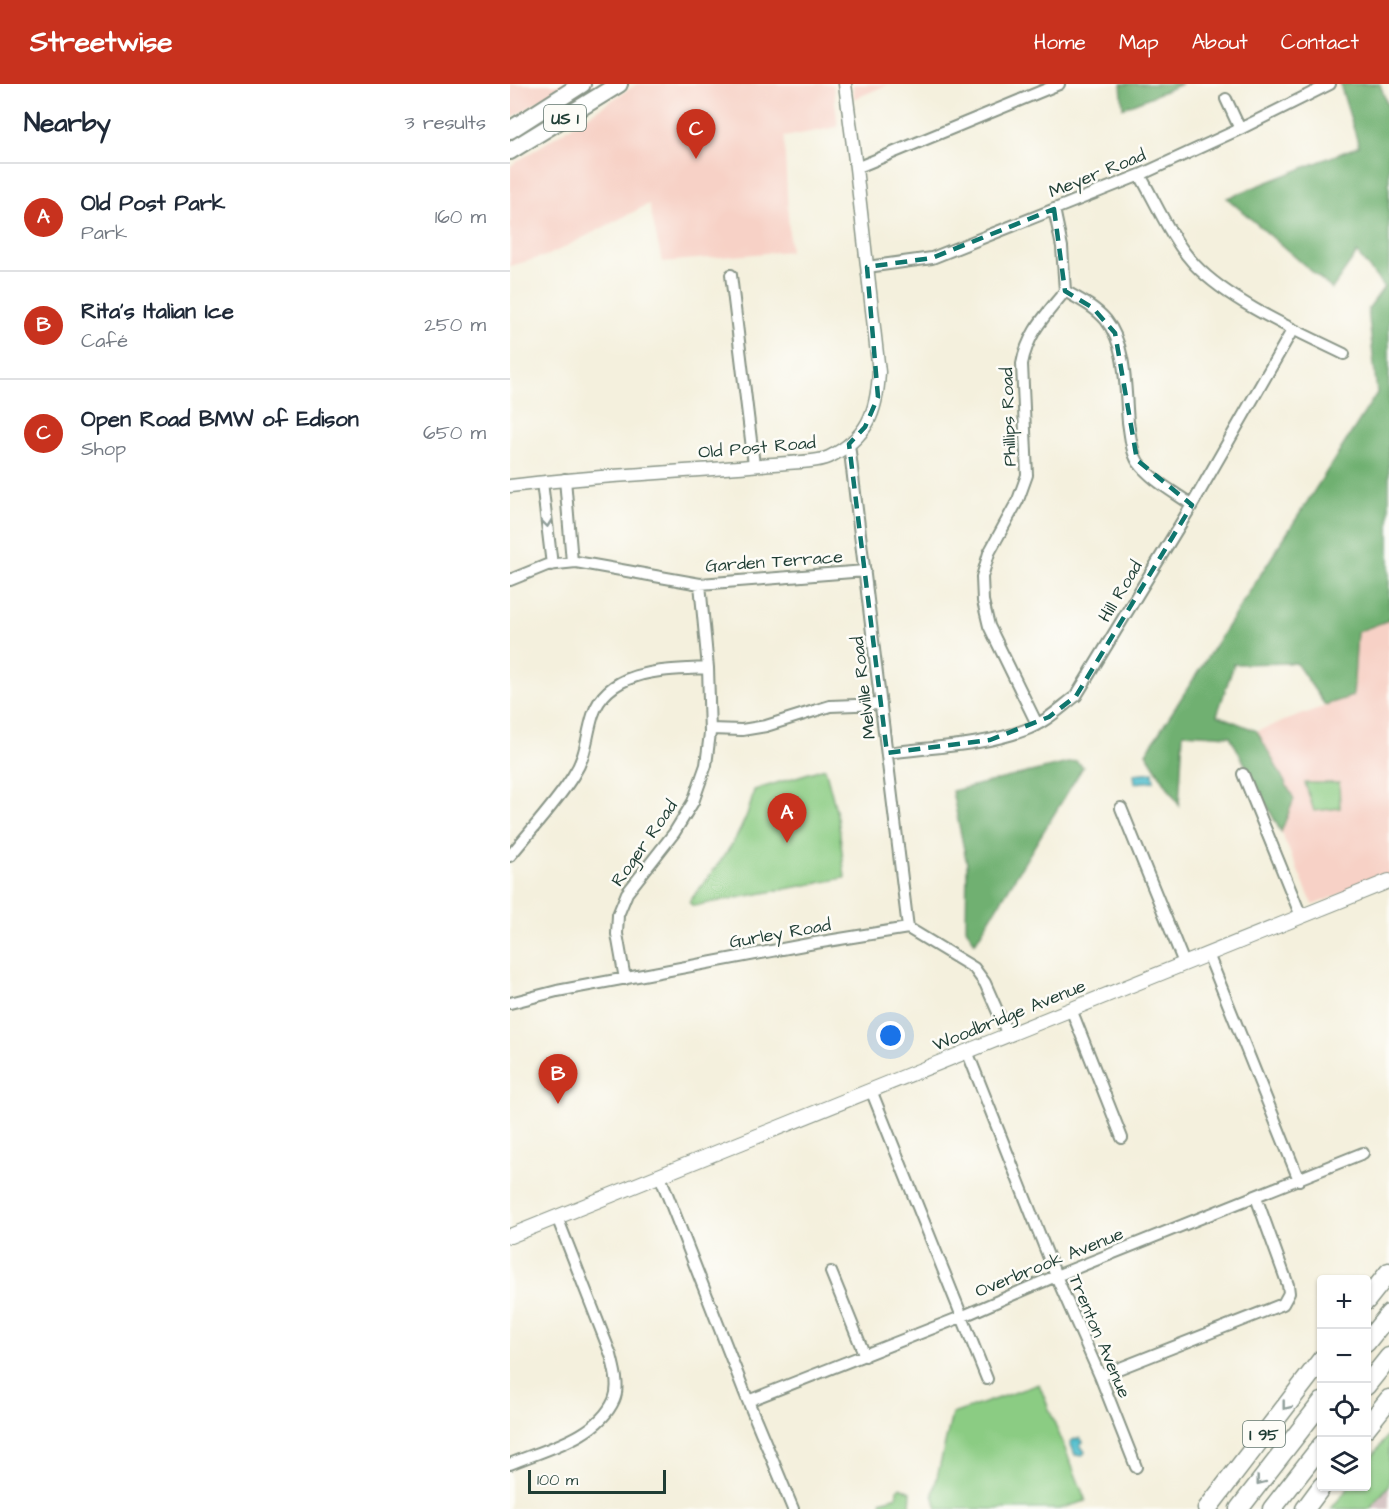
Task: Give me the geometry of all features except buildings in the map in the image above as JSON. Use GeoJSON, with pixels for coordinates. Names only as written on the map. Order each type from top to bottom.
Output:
{"type":"FeatureCollection","features":[{"type":"Feature","properties":{"kind":"highway","name":"US 1"},"geometry":{"type":"LineString","coordinates":[[510,130],[582,84]]}},
{"type":"Feature","properties":{"kind":"highway","name":"US 1"},"geometry":{"type":"LineString","coordinates":[[510,151],[619,84]]}},
{"type":"Feature","properties":{"kind":"highway"},"geometry":{"type":"LineString","coordinates":[[1371,1295],[1389,1272]]}},
{"type":"Feature","properties":{"kind":"highway"},"geometry":{"type":"LineString","coordinates":[[1371,1337],[1389,1314]]}},
{"type":"Feature","properties":{"kind":"highway"},"geometry":{"type":"LineString","coordinates":[[1368,1383],[1389,1357]]}},
{"type":"Feature","properties":{"kind":"highway","name":"I 95"},"geometry":{"type":"LineString","coordinates":[[1206,1509],[1317,1365]]}},
{"type":"Feature","properties":{"kind":"highway"},"geometry":{"type":"LineString","coordinates":[[1371,1422],[1389,1399]]}},
{"type":"Feature","properties":{"kind":"highway","name":"I 95"},"geometry":{"type":"LineString","coordinates":[[1239,1509],[1317,1408]]}},
{"type":"Feature","properties":{"kind":"highway"},"geometry":{"type":"LineString","coordinates":[[1272,1509],[1317,1451]]}},
{"type":"Feature","properties":{"kind":"highway"},"geometry":{"type":"LineString","coordinates":[[1305,1509],[1318,1491]]}},
{"type":"Feature","properties":{"kind":"main road","name":"Woodbridge Avenue"},"geometry":{"type":"LineString","coordinates":[[510,1236],[1389,881]]}},
{"type":"Feature","properties":{"kind":"street","name":"Old Post Road"},"geometry":{"type":"LineString","coordinates":[[510,486],[565,479],[676,473],[826,459],[849,444],[865,427],[878,397],[879,372],[844,84]]}},
{"type":"Feature","properties":{"kind":"street"},"geometry":{"type":"LineString","coordinates":[[856,168],[1059,84]]}},
{"type":"Feature","properties":{"kind":"street","name":"Meyer Road"},"geometry":{"type":"LineString","coordinates":[[867,267],[932,258],[1140,175],[1330,84]]}},
{"type":"Feature","properties":{"kind":"street"},"geometry":{"type":"LineString","coordinates":[[1226,99],[1240,129]]}},
{"type":"Feature","properties":{"kind":"street"},"geometry":{"type":"LineString","coordinates":[[1140,175],[1170,233],[1194,264],[1225,292],[1344,354]]}},
{"type":"Feature","properties":{"kind":"street"},"geometry":{"type":"LineString","coordinates":[[1054,208],[1062,247],[1065,291],[1093,308],[1106,320],[1115,333],[1121,356],[1130,436],[1137,460],[1147,472],[1192,505]]}},
{"type":"Feature","properties":{"kind":"street"},"geometry":{"type":"LineString","coordinates":[[732,275],[754,465]]}},
{"type":"Feature","properties":{"kind":"street","name":"Phillips Road"},"geometry":{"type":"LineString","coordinates":[[1037,724],[989,626],[983,602],[982,577],[989,553],[1018,500],[1027,475],[1022,364],[1025,346],[1065,291]]}},
{"type":"Feature","properties":{"kind":"street","name":"Hill Road"},"geometry":{"type":"LineString","coordinates":[[887,753],[990,740],[1027,729],[1049,717],[1076,696],[1192,505],[1293,329]]}},
{"type":"Feature","properties":{"kind":"street","name":"Melville Road"},"geometry":{"type":"LineString","coordinates":[[849,444],[908,928]]}},
{"type":"Feature","properties":{"kind":"street"},"geometry":{"type":"LineString","coordinates":[[565,479],[572,562]]}},
{"type":"Feature","properties":{"kind":"street"},"geometry":{"type":"LineString","coordinates":[[542,482],[552,565]]}},
{"type":"Feature","properties":{"kind":"street","name":"Garden Terrace"},"geometry":{"type":"LineString","coordinates":[[510,580],[552,565],[572,562],[700,584],[866,571]]}},
{"type":"Feature","properties":{"kind":"street","name":"Roger Road"},"geometry":{"type":"LineString","coordinates":[[625,979],[617,934],[618,915],[627,893],[674,833],[693,802],[706,765],[710,729],[708,668],[700,584]]}},
{"type":"Feature","properties":{"kind":"street"},"geometry":{"type":"LineString","coordinates":[[510,856],[574,776],[587,746],[593,715],[602,697],[615,686],[635,676],[652,672],[708,668]]}},
{"type":"Feature","properties":{"kind":"street"},"geometry":{"type":"LineString","coordinates":[[710,729],[742,730],[766,726],[831,706],[881,704]]}},
{"type":"Feature","properties":{"kind":"street"},"geometry":{"type":"LineString","coordinates":[[1243,774],[1301,916]]}},
{"type":"Feature","properties":{"kind":"street"},"geometry":{"type":"LineString","coordinates":[[1121,808],[1184,963]]}},
{"type":"Feature","properties":{"kind":"street"},"geometry":{"type":"LineString","coordinates":[[908,928],[974,968],[985,983],[1008,1035]]}},
{"type":"Feature","properties":{"kind":"street","name":"Gurley Road"},"geometry":{"type":"LineString","coordinates":[[510,1003],[557,991],[908,928]]}},
{"type":"Feature","properties":{"kind":"street"},"geometry":{"type":"LineString","coordinates":[[1208,954],[1299,1180]]}},
{"type":"Feature","properties":{"kind":"street"},"geometry":{"type":"LineString","coordinates":[[1071,1009],[1122,1138]]}},
{"type":"Feature","properties":{"kind":"street","name":"Trenton Avenue"},"geometry":{"type":"LineString","coordinates":[[967,1051],[1056,1276],[1100,1376],[1136,1467]]}},
{"type":"Feature","properties":{"kind":"street"},"geometry":{"type":"LineString","coordinates":[[871,1090],[987,1379]]}},
{"type":"Feature","properties":{"kind":"street","name":"Overbrook Avenue"},"geometry":{"type":"LineString","coordinates":[[748,1401],[865,1356],[1056,1276],[1363,1153]]}},
{"type":"Feature","properties":{"kind":"street"},"geometry":{"type":"LineString","coordinates":[[660,1176],[793,1509]]}},
{"type":"Feature","properties":{"kind":"street"},"geometry":{"type":"LineString","coordinates":[[1100,1376],[1283,1304],[1289,1293],[1287,1285],[1256,1197]]}},
{"type":"Feature","properties":{"kind":"street"},"geometry":{"type":"LineString","coordinates":[[510,1464],[583,1434],[601,1419],[615,1399],[616,1376],[611,1354],[556,1217]]}},
{"type":"Feature","properties":{"kind":"street"},"geometry":{"type":"LineString","coordinates":[[831,1272],[865,1356]]}},
{"type":"Feature","properties":{"kind":"highlighted area"},"geometry":{"type":"Polygon","coordinates":[[[1054,209],[1065,291],[1093,308],[1115,333],[1137,460],[1192,505],[1076,696],[1049,717],[990,740],[887,753],[849,444],[865,427],[878,397],[867,267],[932,258],[1054,209]]]}},
{"type":"Feature","properties":{"kind":"shaded area"},"geometry":{"type":"Polygon","coordinates":[[[510,84],[566,84],[510,119],[510,84]]]}},
{"type":"Feature","properties":{"kind":"shaded area"},"geometry":{"type":"Polygon","coordinates":[[[637,84],[833,84],[838,127],[784,137],[790,251],[662,262],[649,204],[549,255],[510,266],[510,166],[637,84]]]}},
{"type":"Feature","properties":{"kind":"shaded area"},"geometry":{"type":"Polygon","coordinates":[[[853,84],[889,84],[854,99],[853,84]]]}},
{"type":"Feature","properties":{"kind":"shaded area"},"geometry":{"type":"Polygon","coordinates":[[[1389,620],[1389,875],[1313,905],[1281,832],[1294,799],[1257,731],[1353,696],[1357,632],[1389,620]]]}},
{"type":"Feature","properties":{"kind":"shaded area"},"geometry":{"type":"Polygon","coordinates":[[[1389,1485],[1389,1509],[1370,1509],[1389,1485]]]}},
{"type":"Feature","properties":{"kind":"green space"},"geometry":{"type":"Polygon","coordinates":[[[1121,84],[1182,84],[1123,108],[1121,84]]]}},
{"type":"Feature","properties":{"kind":"green space"},"geometry":{"type":"Polygon","coordinates":[[[1340,84],[1380,84],[1389,110],[1389,620],[1357,632],[1353,696],[1325,705],[1296,663],[1234,664],[1217,715],[1257,731],[1294,799],[1281,832],[1230,736],[1183,733],[1179,805],[1146,753],[1377,393],[1368,309],[1384,287],[1357,253],[1332,289],[1227,198],[1359,146],[1340,84]]]}},
{"type":"Feature","properties":{"kind":"green space"},"geometry":{"type":"Polygon","coordinates":[[[1076,761],[1083,767],[975,943],[966,928],[967,864],[952,791],[1076,761]]]}},
{"type":"Feature","properties":{"kind":"green space"},"geometry":{"type":"Polygon","coordinates":[[[825,768],[838,818],[845,878],[693,906],[689,902],[737,836],[754,790],[825,768]]]}},
{"type":"Feature","properties":{"kind":"green space"},"geometry":{"type":"Polygon","coordinates":[[[1305,783],[1339,783],[1340,808],[1314,811],[1305,783]]]}},
{"type":"Feature","properties":{"kind":"green space"},"geometry":{"type":"Polygon","coordinates":[[[1039,1384],[1086,1501],[1059,1509],[937,1509],[933,1494],[952,1414],[1039,1384]]]}},
{"type":"Feature","properties":{"kind":"green space"},"geometry":{"type":"Polygon","coordinates":[[[1389,1434],[1389,1485],[1370,1509],[1331,1509],[1346,1491],[1371,1491],[1371,1458],[1389,1434]]]}},
{"type":"Feature","properties":{"kind":"green space"},"geometry":{"type":"Polygon","coordinates":[[[901,1487],[911,1492],[910,1507],[908,1509],[884,1509],[881,1501],[897,1496],[897,1489],[901,1487]]]}},
{"type":"Feature","properties":{"kind":"water"},"geometry":{"type":"Polygon","coordinates":[[[1153,772],[1154,781],[1135,783],[1134,774],[1153,772]]]}},
{"type":"Feature","properties":{"kind":"water"},"geometry":{"type":"Polygon","coordinates":[[[1080,1438],[1083,1442],[1080,1445],[1085,1452],[1082,1456],[1075,1455],[1070,1442],[1080,1438]]]}},
{"type":"Feature","properties":{"kind":"place","name":"Open Road BMW of Edison"},"geometry":{"type":"Point","coordinates":[696,159]}},
{"type":"Feature","properties":{"kind":"place","name":"Old Post Park"},"geometry":{"type":"Point","coordinates":[787,843]}},
{"type":"Feature","properties":{"kind":"place","name":"Rita's Italian Ice"},"geometry":{"type":"Point","coordinates":[558,1104]}}]}
